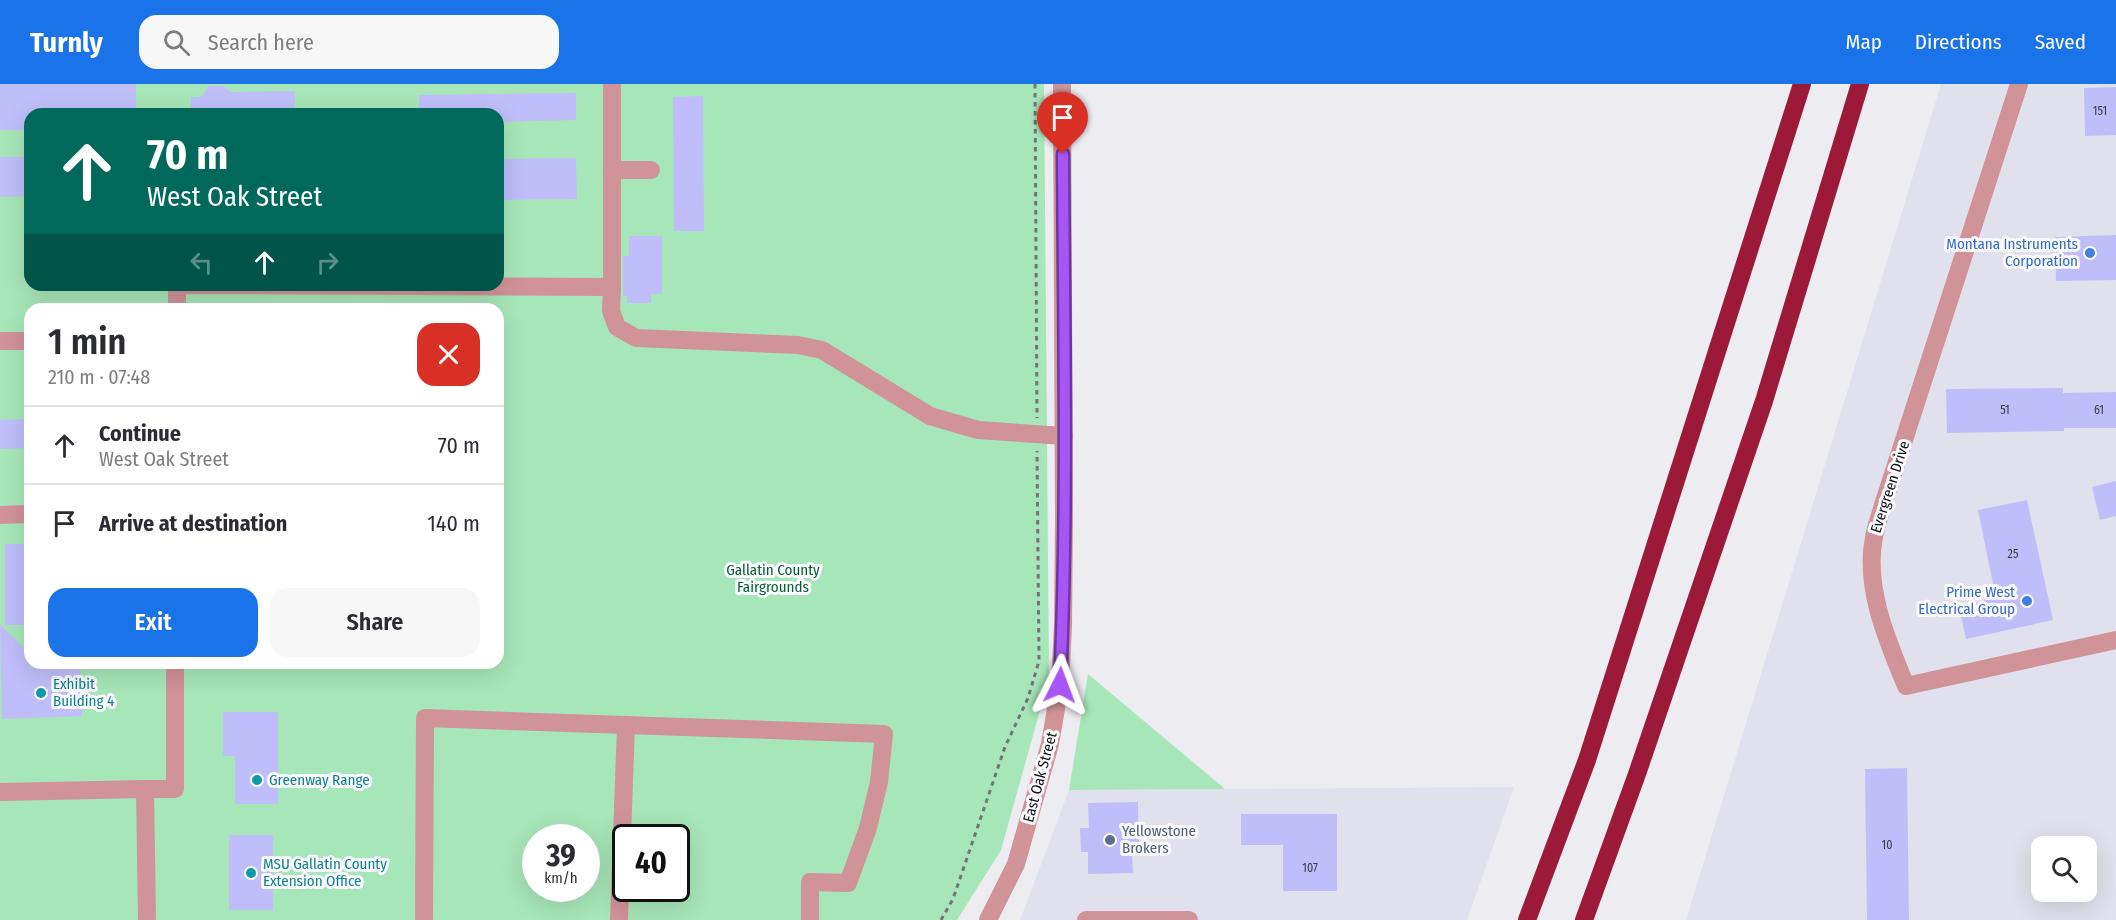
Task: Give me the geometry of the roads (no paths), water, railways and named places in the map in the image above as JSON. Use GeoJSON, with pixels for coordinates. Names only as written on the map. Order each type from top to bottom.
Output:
{"type":"FeatureCollection","features":[{"type":"Feature","properties":{"kind":"highway"},"geometry":{"type":"LineString","coordinates":[[1527,920],[1587,760],[1802,84]]}},
{"type":"Feature","properties":{"kind":"highway"},"geometry":{"type":"LineString","coordinates":[[1584,920],[1637,774],[1764,401],[1860,84]]}},
{"type":"Feature","properties":{"kind":"street"},"geometry":{"type":"LineString","coordinates":[[612,84],[611,311],[617,327],[636,338],[798,345],[822,350],[930,416],[978,430],[1064,436]]}},
{"type":"Feature","properties":{"kind":"street","name":"East Oak Street"},"geometry":{"type":"LineString","coordinates":[[988,920],[1016,864],[1050,744],[1060,685],[1064,518],[1062,84]]}},
{"type":"Feature","properties":{"kind":"street","name":"Evergreen Drive"},"geometry":{"type":"LineString","coordinates":[[2019,84],[1880,516],[1874,538],[1872,563],[1875,597],[1887,641],[1906,686],[2116,640]]}},
{"type":"Feature","properties":{"kind":"street"},"geometry":{"type":"LineString","coordinates":[[612,170],[651,170]]}},
{"type":"Feature","properties":{"kind":"street"},"geometry":{"type":"LineString","coordinates":[[504,287],[612,287]]}},
{"type":"Feature","properties":{"kind":"street"},"geometry":{"type":"LineString","coordinates":[[0,340],[24,341]]}},
{"type":"Feature","properties":{"kind":"street"},"geometry":{"type":"LineString","coordinates":[[0,514],[24,514]]}},
{"type":"Feature","properties":{"kind":"street"},"geometry":{"type":"LineString","coordinates":[[0,792],[175,789],[176,669]]}},
{"type":"Feature","properties":{"kind":"street"},"geometry":{"type":"LineString","coordinates":[[424,920],[425,717],[884,734],[879,782],[867,828],[848,883],[810,882],[810,920]]}},
{"type":"Feature","properties":{"kind":"street"},"geometry":{"type":"LineString","coordinates":[[620,920],[626,725]]}},
{"type":"Feature","properties":{"kind":"street"},"geometry":{"type":"LineString","coordinates":[[145,789],[147,920]]}},
{"type":"Feature","properties":{"kind":"street"},"geometry":{"type":"LineString","coordinates":[[1086,920],[1189,920]]}},
{"type":"Feature","properties":{"kind":"place","name":"Montana Instruments Corporation"},"geometry":{"type":"Point","coordinates":[2090,253]}},
{"type":"Feature","properties":{"kind":"place","name":"Prime West Electrical Group"},"geometry":{"type":"Point","coordinates":[2027,601]}},
{"type":"Feature","properties":{"kind":"place","name":"Exhibit Building 4"},"geometry":{"type":"Point","coordinates":[41,693]}},
{"type":"Feature","properties":{"kind":"place","name":"Greenway Range"},"geometry":{"type":"Point","coordinates":[257,780]}},
{"type":"Feature","properties":{"kind":"place","name":"Yellowstone Brokers"},"geometry":{"type":"Point","coordinates":[1110,840]}},
{"type":"Feature","properties":{"kind":"place","name":"MSU Gallatin County Extension Office"},"geometry":{"type":"Point","coordinates":[251,873]}},
{"type":"Feature","properties":{"kind":"park label","name":"Gallatin County Fairgrounds"},"geometry":{"type":"Point","coordinates":[773,578]}}]}
